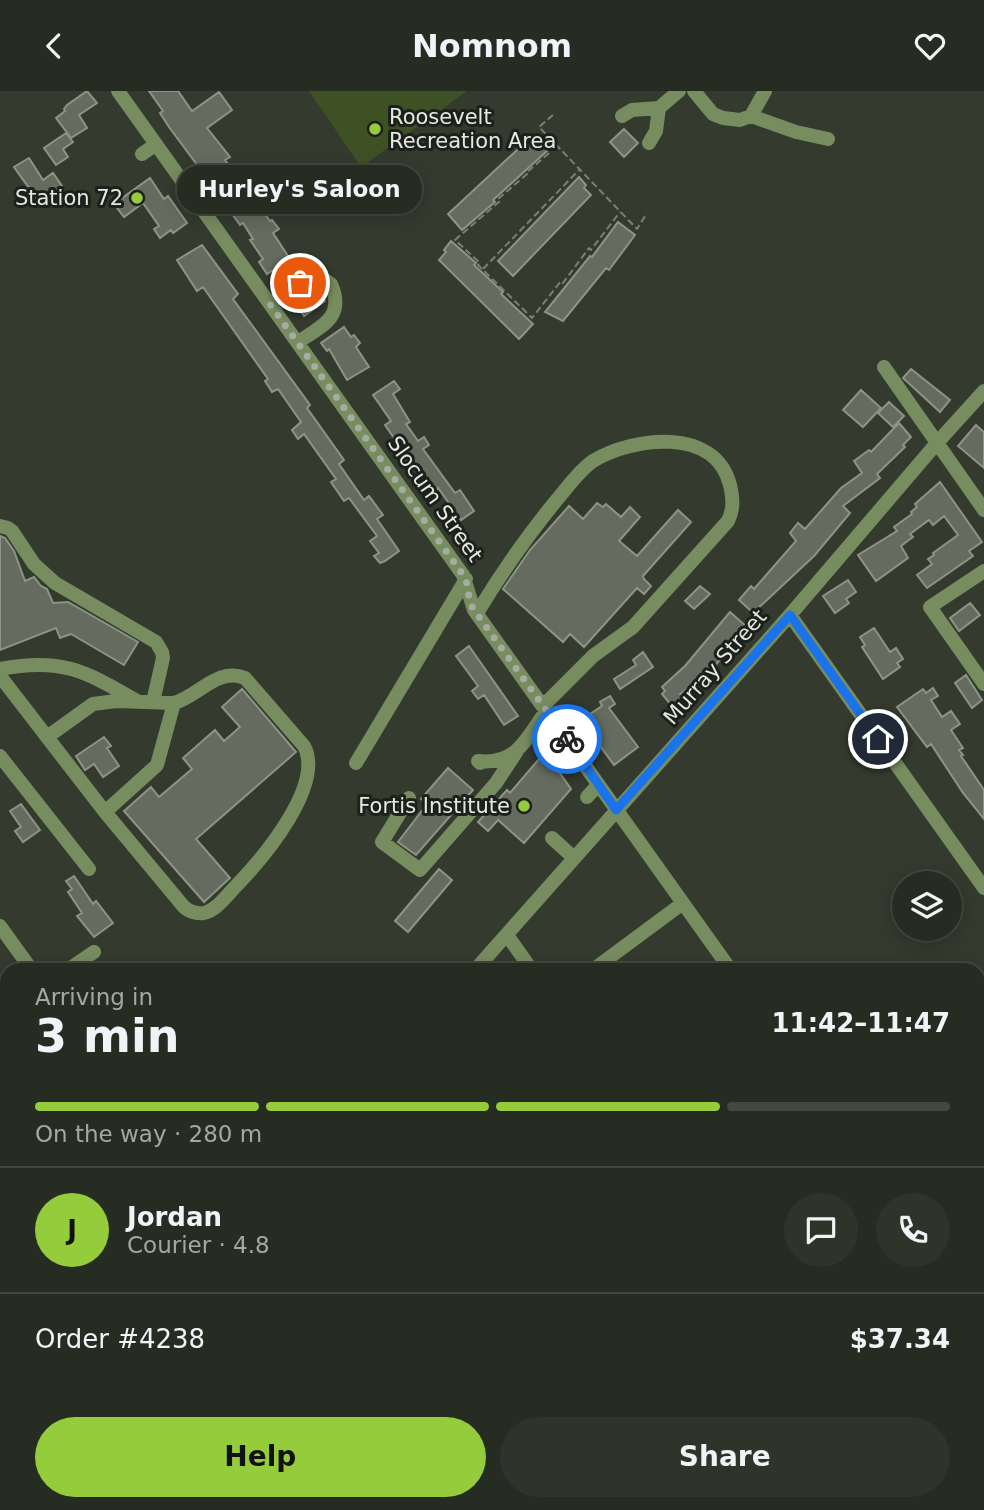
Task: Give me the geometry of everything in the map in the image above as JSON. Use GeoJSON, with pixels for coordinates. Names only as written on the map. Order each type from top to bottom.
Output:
{"type":"FeatureCollection","features":[{"type":"Feature","properties":{"kind":"street","name":"Slocum Street"},"geometry":{"type":"LineString","coordinates":[[118,91],[466,579],[470,603],[726,963]]}},
{"type":"Feature","properties":{"kind":"street"},"geometry":{"type":"LineString","coordinates":[[622,116],[632,110],[659,108],[678,91]]}},
{"type":"Feature","properties":{"kind":"street"},"geometry":{"type":"LineString","coordinates":[[694,91],[713,114],[735,120],[744,119],[753,112],[765,91]]}},
{"type":"Feature","properties":{"kind":"street"},"geometry":{"type":"LineString","coordinates":[[649,143],[656,131],[659,108]]}},
{"type":"Feature","properties":{"kind":"street"},"geometry":{"type":"LineString","coordinates":[[753,112],[796,132],[828,139]]}},
{"type":"Feature","properties":{"kind":"street"},"geometry":{"type":"LineString","coordinates":[[142,154],[156,144]]}},
{"type":"Feature","properties":{"kind":"street"},"geometry":{"type":"LineString","coordinates":[[270,304],[309,279],[322,278],[331,284],[336,304],[333,315],[318,330],[298,342]]}},
{"type":"Feature","properties":{"kind":"street"},"geometry":{"type":"LineString","coordinates":[[884,367],[984,510]]}},
{"type":"Feature","properties":{"kind":"street","name":"Murray Street"},"geometry":{"type":"LineString","coordinates":[[481,963],[984,391]]}},
{"type":"Feature","properties":{"kind":"street"},"geometry":{"type":"LineString","coordinates":[[409,798],[383,842],[420,870],[496,783],[545,709],[593,656],[633,627],[728,521],[732,514],[732,500],[728,479],[723,470],[705,451],[675,442],[636,444],[594,461],[574,479],[521,543],[477,613]]}},
{"type":"Feature","properties":{"kind":"street"},"geometry":{"type":"LineString","coordinates":[[0,526],[12,531],[34,564],[55,583],[156,642],[163,658],[146,702]]}},
{"type":"Feature","properties":{"kind":"street"},"geometry":{"type":"LineString","coordinates":[[984,571],[930,607],[984,684]]}},
{"type":"Feature","properties":{"kind":"street"},"geometry":{"type":"LineString","coordinates":[[356,764],[466,579]]}},
{"type":"Feature","properties":{"kind":"street"},"geometry":{"type":"LineString","coordinates":[[790,615],[984,888]]}},
{"type":"Feature","properties":{"kind":"street"},"geometry":{"type":"LineString","coordinates":[[0,669],[68,666],[146,702]]}},
{"type":"Feature","properties":{"kind":"street"},"geometry":{"type":"LineString","coordinates":[[0,676],[104,812],[184,907],[195,913],[203,913],[216,907],[271,849],[289,819],[308,772],[308,754],[304,746],[245,678],[239,676],[220,677],[189,698],[174,703],[93,704],[47,737]]}},
{"type":"Feature","properties":{"kind":"street"},"geometry":{"type":"LineString","coordinates":[[104,812],[157,765],[174,703]]}},
{"type":"Feature","properties":{"kind":"street"},"geometry":{"type":"LineString","coordinates":[[480,763],[478,761],[494,763],[517,751]]}},
{"type":"Feature","properties":{"kind":"street"},"geometry":{"type":"LineString","coordinates":[[0,756],[89,869]]}},
{"type":"Feature","properties":{"kind":"street"},"geometry":{"type":"LineString","coordinates":[[587,797],[598,785]]}},
{"type":"Feature","properties":{"kind":"street"},"geometry":{"type":"LineString","coordinates":[[552,838],[574,859]]}},
{"type":"Feature","properties":{"kind":"street"},"geometry":{"type":"LineString","coordinates":[[602,963],[683,903]]}},
{"type":"Feature","properties":{"kind":"street"},"geometry":{"type":"LineString","coordinates":[[0,926],[27,963]]}},
{"type":"Feature","properties":{"kind":"street"},"geometry":{"type":"LineString","coordinates":[[507,935],[527,963]]}},
{"type":"Feature","properties":{"kind":"street"},"geometry":{"type":"LineString","coordinates":[[78,963],[94,952]]}},
{"type":"Feature","properties":{"kind":"path"},"geometry":{"type":"LineString","coordinates":[[553,115],[539,127],[637,229],[647,213]]}},
{"type":"Feature","properties":{"kind":"path"},"geometry":{"type":"LineString","coordinates":[[557,146],[455,240],[480,263],[478,265],[533,318],[620,212]]}},
{"type":"Feature","properties":{"kind":"path"},"geometry":{"type":"LineString","coordinates":[[483,269],[580,169]]}},
{"type":"Feature","properties":{"kind":"green space","name":"Roosevelt Recreation Area"},"geometry":{"type":"Polygon","coordinates":[[[309,91],[467,91],[361,167],[309,91]]]}},
{"type":"Feature","properties":{"kind":"building"},"geometry":{"type":"Polygon","coordinates":[[[87,91],[97,103],[79,115],[87,128],[71,138],[56,118],[65,111],[67,105],[87,91]]]}},
{"type":"Feature","properties":{"kind":"building"},"geometry":{"type":"Polygon","coordinates":[[[149,91],[178,91],[192,111],[219,92],[232,110],[207,128],[230,157],[225,160],[270,221],[279,229],[273,233],[290,259],[267,274],[259,262],[263,259],[250,240],[253,239],[243,223],[240,225],[227,207],[224,209],[217,199],[220,196],[169,127],[160,113],[163,111],[149,91]]]}},
{"type":"Feature","properties":{"kind":"building"},"geometry":{"type":"Polygon","coordinates":[[[624,129],[638,143],[624,157],[610,142],[624,129]]]}},
{"type":"Feature","properties":{"kind":"building"},"geometry":{"type":"Polygon","coordinates":[[[66,133],[73,142],[63,149],[68,157],[56,165],[44,148],[66,133]]]}},
{"type":"Feature","properties":{"kind":"building"},"geometry":{"type":"Polygon","coordinates":[[[531,137],[547,151],[462,230],[448,214],[531,137]]]}},
{"type":"Feature","properties":{"kind":"building"},"geometry":{"type":"Polygon","coordinates":[[[29,158],[43,180],[53,173],[62,186],[39,202],[14,167],[29,158]]]}},
{"type":"Feature","properties":{"kind":"building"},"geometry":{"type":"Polygon","coordinates":[[[579,177],[591,195],[513,276],[498,261],[579,177]]]}},
{"type":"Feature","properties":{"kind":"building"},"geometry":{"type":"Polygon","coordinates":[[[150,178],[164,199],[168,196],[187,223],[160,238],[154,229],[159,226],[143,203],[124,217],[114,204],[150,178]]]}},
{"type":"Feature","properties":{"kind":"building"},"geometry":{"type":"Polygon","coordinates":[[[618,222],[635,235],[609,270],[606,268],[563,321],[545,312],[590,256],[592,257],[618,222]]]}},
{"type":"Feature","properties":{"kind":"building"},"geometry":{"type":"Polygon","coordinates":[[[451,241],[476,263],[474,265],[503,292],[501,294],[533,324],[519,339],[439,260],[451,241]]]}},
{"type":"Feature","properties":{"kind":"building"},"geometry":{"type":"Polygon","coordinates":[[[202,245],[238,294],[233,299],[310,405],[307,408],[344,460],[339,464],[364,500],[369,496],[383,515],[377,519],[399,551],[385,561],[380,563],[374,556],[379,553],[370,541],[377,536],[349,498],[344,501],[331,482],[336,479],[304,434],[298,439],[292,430],[301,422],[278,389],[272,392],[265,381],[268,379],[203,287],[197,291],[177,260],[202,245]]]}},
{"type":"Feature","properties":{"kind":"building"},"geometry":{"type":"Polygon","coordinates":[[[316,288],[325,301],[304,316],[295,303],[316,288]]]}},
{"type":"Feature","properties":{"kind":"building"},"geometry":{"type":"Polygon","coordinates":[[[344,327],[351,337],[354,335],[360,343],[356,347],[369,367],[347,380],[329,349],[327,351],[321,343],[344,327]]]}},
{"type":"Feature","properties":{"kind":"building"},"geometry":{"type":"Polygon","coordinates":[[[911,369],[950,400],[940,412],[903,378],[911,369]]]}},
{"type":"Feature","properties":{"kind":"building"},"geometry":{"type":"Polygon","coordinates":[[[394,381],[400,389],[393,394],[410,422],[406,424],[418,441],[424,437],[429,445],[423,449],[455,493],[460,490],[474,511],[461,520],[438,488],[433,492],[409,459],[406,461],[401,452],[403,451],[385,425],[391,421],[373,395],[394,381]]]}},
{"type":"Feature","properties":{"kind":"building"},"geometry":{"type":"Polygon","coordinates":[[[861,390],[881,408],[863,427],[843,410],[861,390]]]}},
{"type":"Feature","properties":{"kind":"building"},"geometry":{"type":"Polygon","coordinates":[[[889,402],[904,416],[893,427],[878,413],[889,402]]]}},
{"type":"Feature","properties":{"kind":"building"},"geometry":{"type":"Polygon","coordinates":[[[899,423],[911,437],[903,445],[905,447],[877,474],[880,478],[843,506],[850,513],[814,556],[753,613],[739,600],[751,586],[754,589],[796,541],[790,533],[798,523],[805,529],[841,488],[862,473],[854,461],[869,450],[871,452],[899,423]]]}},
{"type":"Feature","properties":{"kind":"building"},"geometry":{"type":"Polygon","coordinates":[[[976,425],[984,432],[984,468],[958,446],[976,425]]]}},
{"type":"Feature","properties":{"kind":"building"},"geometry":{"type":"Polygon","coordinates":[[[940,482],[982,542],[969,551],[973,556],[927,588],[917,575],[932,564],[928,559],[933,553],[958,535],[944,516],[933,525],[929,520],[910,534],[913,537],[901,546],[908,558],[876,581],[858,555],[897,531],[894,527],[912,514],[917,507],[915,504],[940,482]]]}},
{"type":"Feature","properties":{"kind":"building"},"geometry":{"type":"Polygon","coordinates":[[[597,503],[603,507],[606,504],[621,517],[630,507],[640,517],[619,541],[637,556],[678,510],[691,522],[643,576],[651,586],[644,594],[637,588],[584,647],[570,634],[563,642],[503,589],[530,550],[569,506],[583,519],[597,503]]]}},
{"type":"Feature","properties":{"kind":"building"},"geometry":{"type":"Polygon","coordinates":[[[0,536],[5,538],[14,551],[25,581],[34,577],[47,589],[53,603],[68,602],[138,642],[124,665],[71,634],[60,638],[56,628],[0,650],[0,536]]]}},
{"type":"Feature","properties":{"kind":"building"},"geometry":{"type":"Polygon","coordinates":[[[848,580],[856,592],[846,599],[849,603],[835,613],[823,596],[848,580]]]}},
{"type":"Feature","properties":{"kind":"building"},"geometry":{"type":"Polygon","coordinates":[[[700,586],[710,594],[694,609],[685,601],[700,586]]]}},
{"type":"Feature","properties":{"kind":"building"},"geometry":{"type":"Polygon","coordinates":[[[970,603],[980,615],[959,631],[950,618],[970,603]]]}},
{"type":"Feature","properties":{"kind":"building"},"geometry":{"type":"Polygon","coordinates":[[[730,612],[747,627],[705,678],[680,694],[683,697],[672,706],[662,694],[665,691],[662,687],[685,666],[730,612]]]}},
{"type":"Feature","properties":{"kind":"building"},"geometry":{"type":"Polygon","coordinates":[[[874,628],[890,652],[896,648],[903,659],[897,663],[900,667],[883,679],[862,647],[865,645],[860,637],[874,628]]]}},
{"type":"Feature","properties":{"kind":"building"},"geometry":{"type":"Polygon","coordinates":[[[469,646],[518,716],[504,725],[484,695],[478,699],[472,691],[478,686],[456,656],[469,646]]]}},
{"type":"Feature","properties":{"kind":"building"},"geometry":{"type":"Polygon","coordinates":[[[643,652],[653,667],[620,689],[614,679],[636,665],[633,660],[643,652]]]}},
{"type":"Feature","properties":{"kind":"building"},"geometry":{"type":"Polygon","coordinates":[[[966,675],[982,700],[972,708],[955,683],[966,675]]]}},
{"type":"Feature","properties":{"kind":"building"},"geometry":{"type":"Polygon","coordinates":[[[933,688],[938,696],[931,700],[942,717],[951,711],[960,724],[951,730],[963,748],[959,750],[963,755],[961,756],[984,790],[984,819],[963,793],[931,744],[927,747],[897,707],[923,689],[926,693],[933,688]]]}},
{"type":"Feature","properties":{"kind":"building"},"geometry":{"type":"Polygon","coordinates":[[[242,689],[296,752],[196,839],[230,878],[204,902],[124,811],[151,787],[159,797],[192,769],[183,758],[215,730],[224,741],[240,727],[222,707],[242,689]]]}},
{"type":"Feature","properties":{"kind":"building"},"geometry":{"type":"Polygon","coordinates":[[[610,696],[615,704],[609,708],[638,747],[614,765],[581,720],[602,706],[600,702],[610,696]]]}},
{"type":"Feature","properties":{"kind":"building"},"geometry":{"type":"Polygon","coordinates":[[[104,737],[111,746],[107,748],[119,766],[103,777],[94,764],[85,770],[76,756],[104,737]]]}},
{"type":"Feature","properties":{"kind":"building","name":"Fortis Institute"},"geometry":{"type":"Polygon","coordinates":[[[545,752],[571,789],[524,843],[498,820],[488,831],[478,822],[507,790],[510,793],[545,752]]]}},
{"type":"Feature","properties":{"kind":"building"},"geometry":{"type":"Polygon","coordinates":[[[448,768],[473,790],[416,855],[398,842],[427,804],[421,799],[448,768]]]}},
{"type":"Feature","properties":{"kind":"building"},"geometry":{"type":"Polygon","coordinates":[[[21,804],[40,830],[23,842],[15,831],[21,827],[10,811],[21,804]]]}},
{"type":"Feature","properties":{"kind":"building"},"geometry":{"type":"Polygon","coordinates":[[[439,869],[452,880],[408,932],[395,921],[439,869]]]}},
{"type":"Feature","properties":{"kind":"building"},"geometry":{"type":"Polygon","coordinates":[[[74,876],[93,904],[96,901],[113,923],[94,937],[77,916],[82,913],[68,892],[72,889],[66,881],[74,876]]]}},
{"type":"Feature","properties":{"kind":"way so far"},"geometry":{"type":"LineString","coordinates":[[300,283],[270,304],[466,579],[470,603],[474,610],[567,739]]}},
{"type":"Feature","properties":{"kind":"place","name":"Roosevelt Recreation Area"},"geometry":{"type":"Point","coordinates":[375,129]}},
{"type":"Feature","properties":{"kind":"place","name":"Station 72"},"geometry":{"type":"Point","coordinates":[137,198]}},
{"type":"Feature","properties":{"kind":"place","name":"Hurley's Saloon"},"geometry":{"type":"Point","coordinates":[300,283]}},
{"type":"Feature","properties":{"kind":"place","name":"Fortis Institute"},"geometry":{"type":"Point","coordinates":[524,806]}},
{"type":"Feature","properties":{"kind":"route"},"geometry":{"type":"LineString","coordinates":[[567,739],[616,810],[790,615],[878,739]]}}]}
